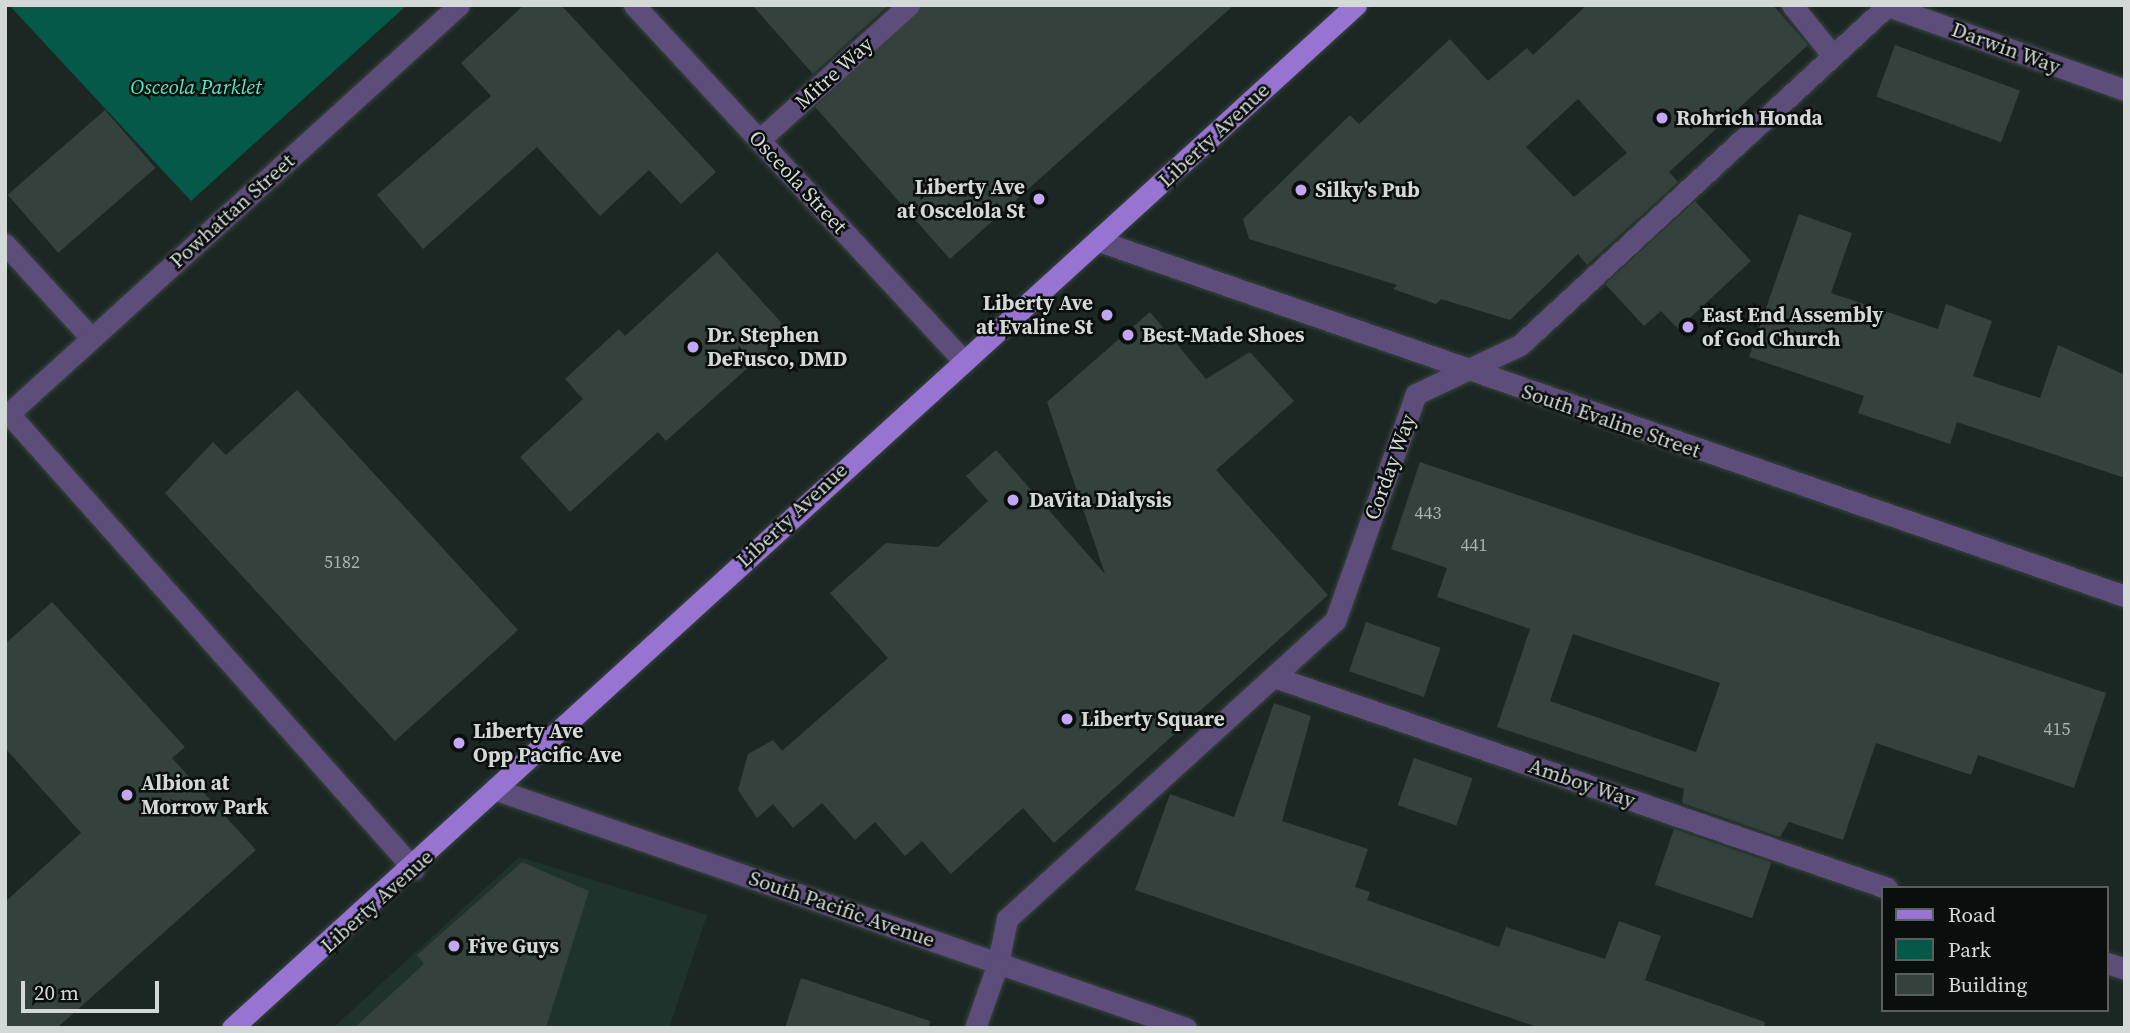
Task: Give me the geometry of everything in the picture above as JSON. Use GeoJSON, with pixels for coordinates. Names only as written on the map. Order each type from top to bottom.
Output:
{"type":"FeatureCollection","features":[{"type":"Feature","properties":{"kind":"main road","name":"Liberty Avenue"},"geometry":{"type":"LineString","coordinates":[[232,1028],[414,869],[962,359],[1099,241],[1356,5]]}},
{"type":"Feature","properties":{"kind":"street","name":"Powhattan Street"},"geometry":{"type":"LineString","coordinates":[[7,416],[459,5]]}},
{"type":"Feature","properties":{"kind":"street","name":"Osceola Street"},"geometry":{"type":"LineString","coordinates":[[634,5],[962,359]]}},
{"type":"Feature","properties":{"kind":"street","name":"Mitre Way"},"geometry":{"type":"LineString","coordinates":[[759,140],[909,5]]}},
{"type":"Feature","properties":{"kind":"street"},"geometry":{"type":"LineString","coordinates":[[1792,5],[1833,56]]}},
{"type":"Feature","properties":{"kind":"street","name":"Corday Way"},"geometry":{"type":"LineString","coordinates":[[975,1028],[998,963],[1007,919],[1277,678],[1335,621],[1416,394],[1520,345],[1888,5]]}},
{"type":"Feature","properties":{"kind":"street","name":"Darwin Way"},"geometry":{"type":"LineString","coordinates":[[1888,5],[2125,90]]}},
{"type":"Feature","properties":{"kind":"street","name":"South Evaline Street"},"geometry":{"type":"LineString","coordinates":[[1099,241],[1464,371],[2125,596]]}},
{"type":"Feature","properties":{"kind":"street"},"geometry":{"type":"LineString","coordinates":[[5,244],[91,338]]}},
{"type":"Feature","properties":{"kind":"street"},"geometry":{"type":"LineString","coordinates":[[7,416],[414,869]]}},
{"type":"Feature","properties":{"kind":"street","name":"Amboy Way"},"geometry":{"type":"LineString","coordinates":[[1277,678],[1882,886]]}},
{"type":"Feature","properties":{"kind":"street","name":"South Pacific Avenue"},"geometry":{"type":"LineString","coordinates":[[497,790],[1186,1028]]}},
{"type":"Feature","properties":{"kind":"shaded area"},"geometry":{"type":"Polygon","coordinates":[[[519,857],[707,915],[669,1028],[333,1028],[519,857]]]}},
{"type":"Feature","properties":{"kind":"green space","name":"Osceola Parklet"},"geometry":{"type":"Polygon","coordinates":[[[9,5],[407,5],[191,201],[9,5]]]}},
{"type":"Feature","properties":{"kind":"building"},"geometry":{"type":"Polygon","coordinates":[[[524,5],[561,5],[716,172],[681,204],[649,170],[600,216],[537,147],[423,249],[377,195],[491,96],[461,63],[524,5]]]}},
{"type":"Feature","properties":{"kind":"building"},"geometry":{"type":"Polygon","coordinates":[[[752,5],[889,5],[813,74],[752,5]]]}},
{"type":"Feature","properties":{"kind":"building"},"geometry":{"type":"Polygon","coordinates":[[[922,5],[1234,5],[950,259],[815,107],[922,5]]]}},
{"type":"Feature","properties":{"kind":"building"},"geometry":{"type":"Polygon","coordinates":[[[1587,5],[1773,5],[1808,45],[1669,172],[1678,182],[1587,265],[1578,254],[1510,320],[1441,299],[1436,304],[1393,289],[1397,285],[1249,239],[1243,219],[1350,115],[1359,124],[1450,39],[1488,81],[1527,48],[1533,55],[1587,5]],[[1578,99],[1526,147],[1574,197],[1627,153],[1578,99]]]}},
{"type":"Feature","properties":{"kind":"building"},"geometry":{"type":"Polygon","coordinates":[[[1895,45],[2020,90],[2001,142],[1876,97],[1895,45]]]}},
{"type":"Feature","properties":{"kind":"building"},"geometry":{"type":"Polygon","coordinates":[[[105,110],[156,168],[58,253],[8,195],[105,110]]]}},
{"type":"Feature","properties":{"kind":"building"},"geometry":{"type":"Polygon","coordinates":[[[1695,201],[1751,261],[1678,329],[1661,311],[1644,326],[1605,284],[1695,201]]]}},
{"type":"Feature","properties":{"kind":"building"},"geometry":{"type":"Polygon","coordinates":[[[1799,214],[1852,233],[1831,293],[1938,329],[1946,304],[1992,321],[1973,376],[2040,398],[2058,345],[2125,375],[2125,478],[1957,422],[1950,444],[1858,413],[1864,396],[1749,357],[1799,214]]]}},
{"type":"Feature","properties":{"kind":"building"},"geometry":{"type":"Polygon","coordinates":[[[717,252],[789,331],[666,441],[658,432],[570,512],[520,457],[583,399],[565,379],[619,329],[625,336],[717,252]]]}},
{"type":"Feature","properties":{"kind":"building","name":"Liberty Square"},"geometry":{"type":"Polygon","coordinates":[[[1150,312],[1206,379],[1250,352],[1294,401],[1216,470],[1328,595],[1054,843],[1023,808],[951,874],[922,841],[905,856],[875,822],[855,840],[822,803],[793,828],[773,804],[757,818],[738,790],[748,754],[773,740],[782,751],[888,658],[830,593],[886,543],[938,547],[988,501],[966,476],[996,450],[1105,574],[1047,402],[1150,312]]]}},
{"type":"Feature","properties":{"kind":"building"},"geometry":{"type":"Polygon","coordinates":[[[297,390],[518,630],[395,741],[165,493],[213,442],[226,455],[297,390]]]}},
{"type":"Feature","properties":{"kind":"building"},"geometry":{"type":"Polygon","coordinates":[[[1420,462],[2106,693],[2074,788],[1978,755],[1971,775],[1876,743],[1843,840],[1789,822],[1780,837],[1682,803],[1684,789],[1497,727],[1530,629],[1437,597],[1447,568],[1391,549],[1420,462]],[[1573,634],[1550,701],[1696,752],[1720,683],[1573,634]]]}},
{"type":"Feature","properties":{"kind":"building","name":"Albion at Morrow Park"},"geometry":{"type":"Polygon","coordinates":[[[52,602],[185,747],[172,758],[256,850],[57,1028],[5,1028],[5,902],[81,833],[5,748],[5,644],[52,602]]]}},
{"type":"Feature","properties":{"kind":"building"},"geometry":{"type":"Polygon","coordinates":[[[1366,622],[1441,648],[1424,697],[1349,671],[1366,622]]]}},
{"type":"Feature","properties":{"kind":"building"},"geometry":{"type":"Polygon","coordinates":[[[1274,703],[1311,716],[1282,821],[1368,849],[1355,887],[1370,892],[1367,900],[1499,947],[1506,927],[1605,959],[1619,921],[1661,936],[1645,980],[1765,1022],[1764,1028],[1540,1028],[1135,890],[1170,794],[1234,817],[1274,703]]]}},
{"type":"Feature","properties":{"kind":"building"},"geometry":{"type":"Polygon","coordinates":[[[1414,758],[1473,778],[1456,825],[1398,805],[1414,758]]]}},
{"type":"Feature","properties":{"kind":"building"},"geometry":{"type":"Polygon","coordinates":[[[1674,829],[1771,863],[1752,918],[1655,885],[1674,829]]]}},
{"type":"Feature","properties":{"kind":"building"},"geometry":{"type":"Polygon","coordinates":[[[522,862],[589,891],[546,1028],[354,1028],[424,964],[417,955],[522,862]]]}},
{"type":"Feature","properties":{"kind":"building"},"geometry":{"type":"Polygon","coordinates":[[[801,978],[930,1021],[929,1028],[785,1028],[801,978]]]}},
{"type":"Feature","properties":{"kind":"place","name":"Rohrich Honda"},"geometry":{"type":"Point","coordinates":[1662,118]}},
{"type":"Feature","properties":{"kind":"place","name":"Silky's Pub"},"geometry":{"type":"Point","coordinates":[1301,190]}},
{"type":"Feature","properties":{"kind":"place","name":"Liberty Ave at Oscelola St"},"geometry":{"type":"Point","coordinates":[1039,199]}},
{"type":"Feature","properties":{"kind":"place","name":"Liberty Ave at Evaline St"},"geometry":{"type":"Point","coordinates":[1107,315]}},
{"type":"Feature","properties":{"kind":"place","name":"East End Assembly of God Church"},"geometry":{"type":"Point","coordinates":[1688,327]}},
{"type":"Feature","properties":{"kind":"place","name":"Best-Made Shoes"},"geometry":{"type":"Point","coordinates":[1128,335]}},
{"type":"Feature","properties":{"kind":"place","name":"Dr. Stephen DeFusco, DMD"},"geometry":{"type":"Point","coordinates":[693,347]}},
{"type":"Feature","properties":{"kind":"place","name":"DaVita Dialysis"},"geometry":{"type":"Point","coordinates":[1013,500]}},
{"type":"Feature","properties":{"kind":"place","name":"Liberty Square"},"geometry":{"type":"Point","coordinates":[1067,719]}},
{"type":"Feature","properties":{"kind":"place","name":"Liberty Ave Opp Pacific Ave"},"geometry":{"type":"Point","coordinates":[459,743]}},
{"type":"Feature","properties":{"kind":"place","name":"Albion at Morrow Park"},"geometry":{"type":"Point","coordinates":[127,795]}},
{"type":"Feature","properties":{"kind":"place","name":"Five Guys"},"geometry":{"type":"Point","coordinates":[454,946]}}]}
